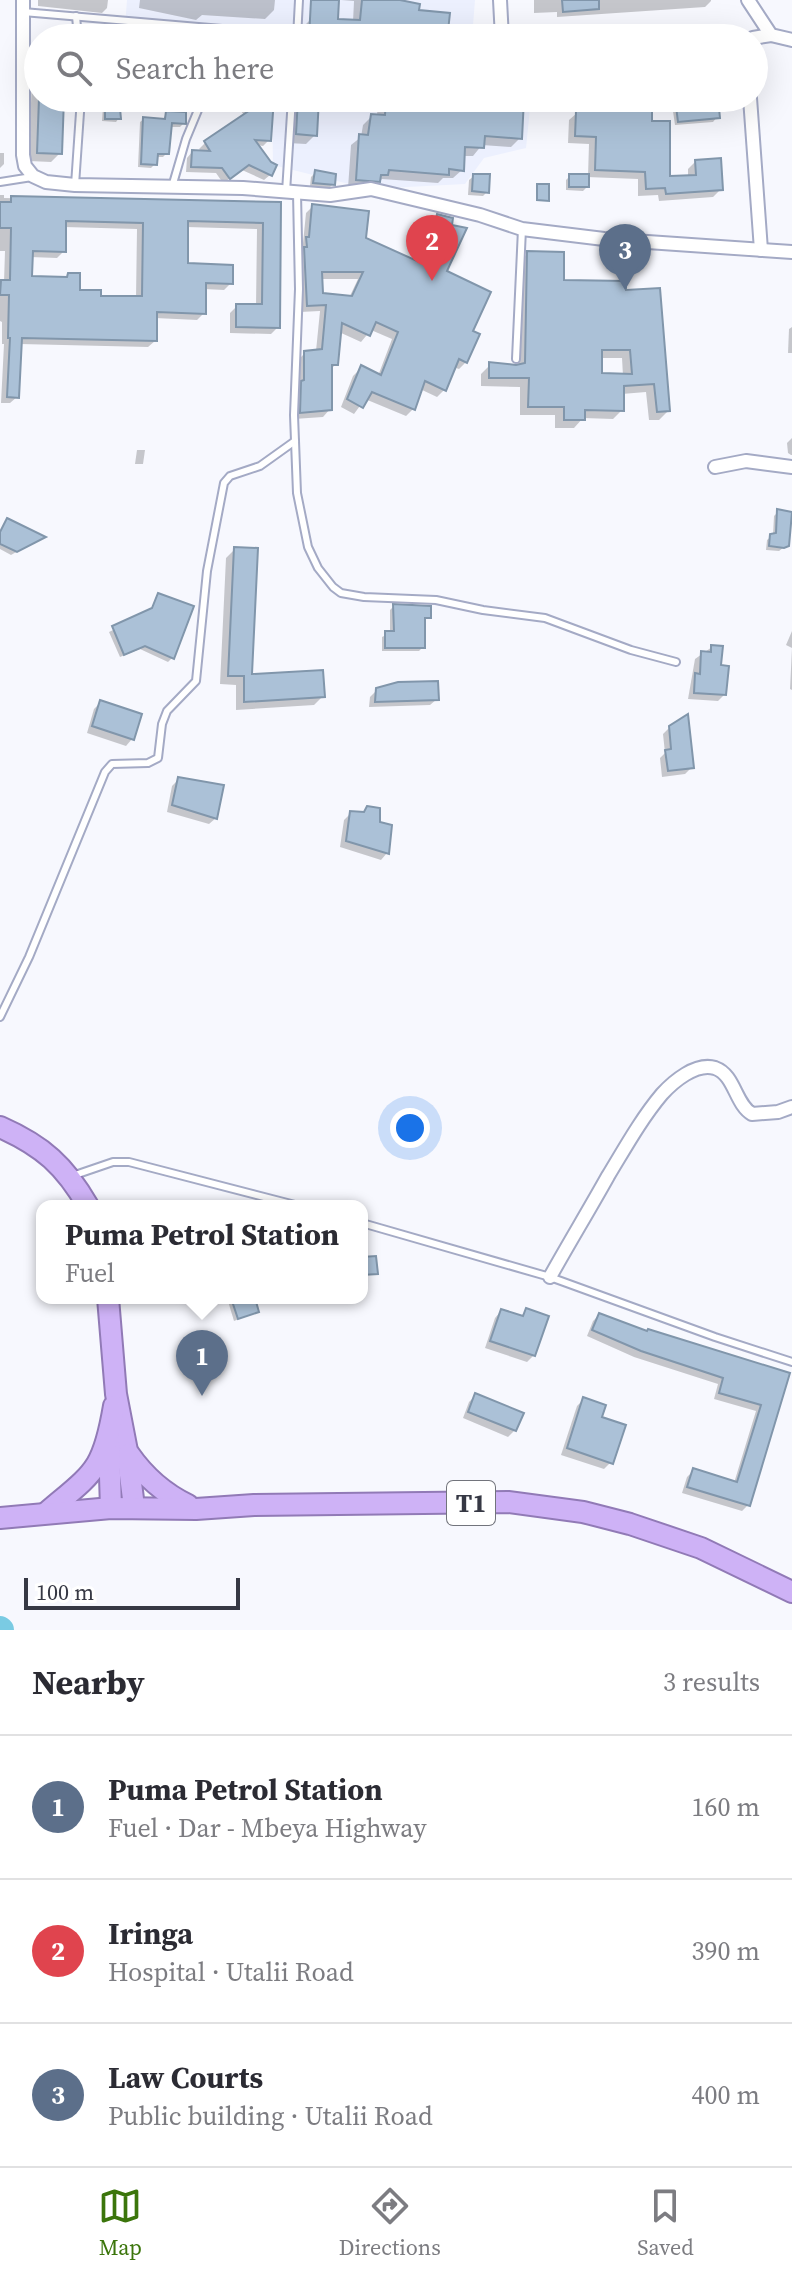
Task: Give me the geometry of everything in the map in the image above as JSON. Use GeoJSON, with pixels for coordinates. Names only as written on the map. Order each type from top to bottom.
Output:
{"type":"FeatureCollection","features":[{"type":"Feature","properties":{"kind":"highway"},"geometry":{"type":"LineString","coordinates":[[8,1131],[45,1153],[71,1177],[84,1200]]}},
{"type":"Feature","properties":{"kind":"highway"},"geometry":{"type":"LineString","coordinates":[[108,1304],[116,1394],[134,1507]]}},
{"type":"Feature","properties":{"kind":"highway"},"geometry":{"type":"LineString","coordinates":[[46,1513],[95,1469],[108,1438],[116,1394]]}},
{"type":"Feature","properties":{"kind":"highway"},"geometry":{"type":"LineString","coordinates":[[108,1438],[111,1508]]}},
{"type":"Feature","properties":{"kind":"highway"},"geometry":{"type":"LineString","coordinates":[[127,1451],[155,1485],[196,1509]]}},
{"type":"Feature","properties":{"kind":"highway","name":"T1"},"geometry":{"type":"LineString","coordinates":[[8,1517],[134,1507],[196,1509],[254,1505],[508,1502],[583,1512],[630,1524],[701,1548],[792,1592]]}},
{"type":"Feature","properties":{"kind":"street"},"geometry":{"type":"LineString","coordinates":[[500,0],[501,24]]}},
{"type":"Feature","properties":{"kind":"street"},"geometry":{"type":"LineString","coordinates":[[748,0],[764,24]]}},
{"type":"Feature","properties":{"kind":"street"},"geometry":{"type":"LineString","coordinates":[[23,6],[23,155],[25,166],[33,176],[46,182],[330,195],[371,189],[480,215],[522,229],[604,239],[792,252]]}},
{"type":"Feature","properties":{"kind":"street"},"geometry":{"type":"LineString","coordinates":[[768,30],[771,35]]}},
{"type":"Feature","properties":{"kind":"street"},"geometry":{"type":"LineString","coordinates":[[768,36],[792,40]]}},
{"type":"Feature","properties":{"kind":"street"},"geometry":{"type":"LineString","coordinates":[[751,112],[761,250]]}},
{"type":"Feature","properties":{"kind":"street"},"geometry":{"type":"LineString","coordinates":[[715,467],[746,461],[792,467]]}},
{"type":"Feature","properties":{"kind":"street"},"geometry":{"type":"LineString","coordinates":[[550,1277],[634,1132],[662,1094],[678,1079],[695,1070],[713,1068],[723,1073],[739,1103],[752,1114],[778,1112],[792,1107]]}},
{"type":"Feature","properties":{"kind":"lane"},"geometry":{"type":"LineString","coordinates":[[298,24],[299,0]]}},
{"type":"Feature","properties":{"kind":"lane"},"geometry":{"type":"LineString","coordinates":[[23,6],[76,16],[166,24]]}},
{"type":"Feature","properties":{"kind":"lane"},"geometry":{"type":"LineString","coordinates":[[76,16],[77,24]]}},
{"type":"Feature","properties":{"kind":"lane"},"geometry":{"type":"LineString","coordinates":[[75,185],[80,112]]}},
{"type":"Feature","properties":{"kind":"lane"},"geometry":{"type":"LineString","coordinates":[[172,187],[197,112]]}},
{"type":"Feature","properties":{"kind":"lane"},"geometry":{"type":"LineString","coordinates":[[292,112],[292,193],[299,289],[295,441],[297,493],[308,547],[318,568],[341,593],[436,600],[545,618],[631,650],[676,662]]}},
{"type":"Feature","properties":{"kind":"lane"},"geometry":{"type":"LineString","coordinates":[[0,182],[33,176]]}},
{"type":"Feature","properties":{"kind":"lane"},"geometry":{"type":"LineString","coordinates":[[516,359],[522,229]]}},
{"type":"Feature","properties":{"kind":"lane"},"geometry":{"type":"LineString","coordinates":[[0,1017],[13,996],[105,772],[112,764],[148,763],[158,758],[162,724],[167,711],[196,681],[205,584],[224,483],[230,476],[260,466],[295,441]]}},
{"type":"Feature","properties":{"kind":"lane"},"geometry":{"type":"LineString","coordinates":[[71,1177],[113,1162],[129,1162],[276,1200]]}},
{"type":"Feature","properties":{"kind":"lane"},"geometry":{"type":"LineString","coordinates":[[368,1225],[550,1277],[792,1362]]}},
{"type":"Feature","properties":{"kind":"shaded area"},"geometry":{"type":"Polygon","coordinates":[[[127,0],[475,0],[473,24],[125,24],[127,0]]]}},
{"type":"Feature","properties":{"kind":"shaded area"},"geometry":{"type":"Polygon","coordinates":[[[272,112],[530,112],[526,148],[484,158],[465,184],[369,189],[273,165],[272,112]]]}},
{"type":"Feature","properties":{"kind":"building"},"geometry":{"type":"Polygon","coordinates":[[[311,0],[339,0],[338,19],[360,20],[362,0],[400,0],[420,4],[419,10],[450,13],[449,24],[310,24],[311,0]]]}},
{"type":"Feature","properties":{"kind":"building"},"geometry":{"type":"Polygon","coordinates":[[[562,0],[599,0],[599,9],[563,12],[562,0]]]}},
{"type":"Feature","properties":{"kind":"building"},"geometry":{"type":"Polygon","coordinates":[[[38,112],[64,112],[62,154],[37,153],[38,112]]]}},
{"type":"Feature","properties":{"kind":"building"},"geometry":{"type":"Polygon","coordinates":[[[105,112],[120,112],[121,119],[105,119],[105,112]]]}},
{"type":"Feature","properties":{"kind":"building"},"geometry":{"type":"Polygon","coordinates":[[[166,112],[186,112],[186,124],[172,123],[169,154],[158,154],[157,165],[141,164],[143,117],[165,119],[166,112]]]}},
{"type":"Feature","properties":{"kind":"building"},"geometry":{"type":"Polygon","coordinates":[[[247,112],[273,112],[271,141],[255,140],[271,162],[277,165],[272,176],[249,165],[230,179],[222,168],[191,167],[192,150],[210,151],[204,141],[247,112]]]}},
{"type":"Feature","properties":{"kind":"building"},"geometry":{"type":"Polygon","coordinates":[[[297,112],[318,112],[317,136],[296,134],[297,112]]]}},
{"type":"Feature","properties":{"kind":"building"},"geometry":{"type":"Polygon","coordinates":[[[385,112],[523,112],[522,139],[485,136],[484,148],[465,147],[464,171],[449,169],[449,175],[389,170],[388,175],[381,175],[380,182],[356,180],[359,134],[368,135],[371,114],[385,115],[385,112]]]}},
{"type":"Feature","properties":{"kind":"building"},"geometry":{"type":"Polygon","coordinates":[[[576,112],[652,112],[652,121],[670,121],[670,176],[696,175],[695,160],[721,158],[723,190],[666,194],[665,188],[646,189],[645,172],[595,170],[596,137],[575,136],[576,112]]]}},
{"type":"Feature","properties":{"kind":"building"},"geometry":{"type":"Polygon","coordinates":[[[677,112],[719,112],[720,118],[678,122],[677,112]]]}},
{"type":"Feature","properties":{"kind":"building"},"geometry":{"type":"Polygon","coordinates":[[[315,170],[336,174],[335,185],[313,183],[315,170]]]}},
{"type":"Feature","properties":{"kind":"building"},"geometry":{"type":"Polygon","coordinates":[[[473,174],[490,174],[489,193],[472,191],[473,174]]]}},
{"type":"Feature","properties":{"kind":"building"},"geometry":{"type":"Polygon","coordinates":[[[569,174],[589,174],[589,187],[569,187],[569,174]]]}},
{"type":"Feature","properties":{"kind":"building"},"geometry":{"type":"Polygon","coordinates":[[[537,184],[549,184],[549,201],[537,200],[537,184]]]}},
{"type":"Feature","properties":{"kind":"building"},"geometry":{"type":"Polygon","coordinates":[[[11,196],[281,202],[280,328],[236,327],[236,304],[262,304],[263,223],[188,221],[188,263],[233,265],[233,284],[206,283],[206,314],[157,312],[157,341],[22,338],[19,398],[7,397],[9,295],[0,295],[1,280],[10,280],[11,228],[0,228],[0,202],[11,202],[11,196]],[[66,221],[66,252],[33,251],[32,276],[67,277],[68,273],[80,273],[80,290],[101,290],[101,296],[142,296],[143,223],[66,221]]]}},
{"type":"Feature","properties":{"kind":"building"},"geometry":{"type":"Polygon","coordinates":[[[312,204],[369,211],[366,238],[426,265],[444,226],[435,224],[437,214],[453,218],[452,225],[467,228],[447,271],[491,292],[473,331],[480,334],[467,363],[459,359],[446,391],[425,381],[415,410],[372,392],[363,408],[347,399],[361,365],[381,375],[398,332],[376,322],[370,336],[342,323],[338,365],[332,365],[332,410],[300,413],[304,351],[322,349],[326,305],[307,306],[304,247],[307,247],[306,237],[309,237],[312,204]],[[322,272],[323,293],[352,296],[363,272],[322,272]]]}},
{"type":"Feature","properties":{"kind":"building"},"geometry":{"type":"Polygon","coordinates":[[[527,251],[564,252],[564,280],[626,281],[626,290],[660,288],[670,411],[657,412],[654,384],[624,386],[624,411],[585,410],[585,420],[564,420],[564,407],[528,407],[529,378],[489,378],[489,362],[525,363],[527,251]],[[602,350],[602,373],[632,374],[630,350],[602,350]]]}},
{"type":"Feature","properties":{"kind":"building"},"geometry":{"type":"Polygon","coordinates":[[[777,509],[792,512],[789,546],[784,548],[769,546],[770,534],[776,533],[777,509]]]}},
{"type":"Feature","properties":{"kind":"building"},"geometry":{"type":"Polygon","coordinates":[[[7,518],[46,537],[17,552],[0,544],[0,532],[7,518]]]}},
{"type":"Feature","properties":{"kind":"building"},"geometry":{"type":"Polygon","coordinates":[[[234,547],[258,548],[252,674],[323,670],[325,697],[244,702],[244,676],[228,676],[234,547]]]}},
{"type":"Feature","properties":{"kind":"building"},"geometry":{"type":"Polygon","coordinates":[[[158,593],[194,606],[174,659],[145,646],[124,655],[112,626],[152,608],[158,593]]]}},
{"type":"Feature","properties":{"kind":"building"},"geometry":{"type":"Polygon","coordinates":[[[393,604],[431,606],[431,618],[425,618],[425,648],[385,648],[385,631],[394,631],[393,604]]]}},
{"type":"Feature","properties":{"kind":"building"},"geometry":{"type":"Polygon","coordinates":[[[711,645],[723,646],[721,665],[729,666],[726,695],[694,693],[695,673],[700,674],[701,651],[711,652],[711,645]]]}},
{"type":"Feature","properties":{"kind":"building"},"geometry":{"type":"Polygon","coordinates":[[[438,681],[439,700],[375,702],[376,688],[398,682],[438,681]]]}},
{"type":"Feature","properties":{"kind":"building"},"geometry":{"type":"Polygon","coordinates":[[[100,700],[142,714],[134,740],[92,726],[100,700]]]}},
{"type":"Feature","properties":{"kind":"building"},"geometry":{"type":"Polygon","coordinates":[[[688,714],[694,768],[668,771],[665,750],[671,749],[669,726],[688,714]]]}},
{"type":"Feature","properties":{"kind":"building"},"geometry":{"type":"Polygon","coordinates":[[[178,777],[224,785],[217,819],[172,805],[178,777]]]}},
{"type":"Feature","properties":{"kind":"building"},"geometry":{"type":"Polygon","coordinates":[[[367,806],[380,808],[380,822],[392,825],[389,854],[346,841],[350,811],[364,812],[367,806]]]}},
{"type":"Feature","properties":{"kind":"building"},"geometry":{"type":"Polygon","coordinates":[[[376,1256],[378,1274],[368,1275],[368,1257],[376,1256]]]}},
{"type":"Feature","properties":{"kind":"building"},"geometry":{"type":"Polygon","coordinates":[[[233,1304],[257,1304],[259,1312],[238,1319],[233,1304]]]}},
{"type":"Feature","properties":{"kind":"building"},"geometry":{"type":"Polygon","coordinates":[[[526,1308],[549,1316],[535,1356],[490,1341],[501,1309],[523,1316],[526,1308]]]}},
{"type":"Feature","properties":{"kind":"building"},"geometry":{"type":"Polygon","coordinates":[[[599,1313],[647,1331],[790,1373],[750,1506],[687,1487],[693,1468],[737,1482],[761,1405],[719,1393],[723,1378],[641,1351],[592,1330],[599,1313]]]}},
{"type":"Feature","properties":{"kind":"building"},"geometry":{"type":"Polygon","coordinates":[[[475,1393],[524,1413],[516,1431],[468,1412],[475,1393]]]}},
{"type":"Feature","properties":{"kind":"building"},"geometry":{"type":"Polygon","coordinates":[[[583,1397],[606,1405],[602,1417],[626,1425],[613,1464],[567,1448],[583,1397]]]}},
{"type":"Feature","properties":{"kind":"place","name":"Iringa"},"geometry":{"type":"Point","coordinates":[432,281]}},
{"type":"Feature","properties":{"kind":"place","name":"Law Courts"},"geometry":{"type":"Point","coordinates":[625,290]}},
{"type":"Feature","properties":{"kind":"place","name":"Puma Petrol Station"},"geometry":{"type":"Point","coordinates":[202,1396]}}]}
